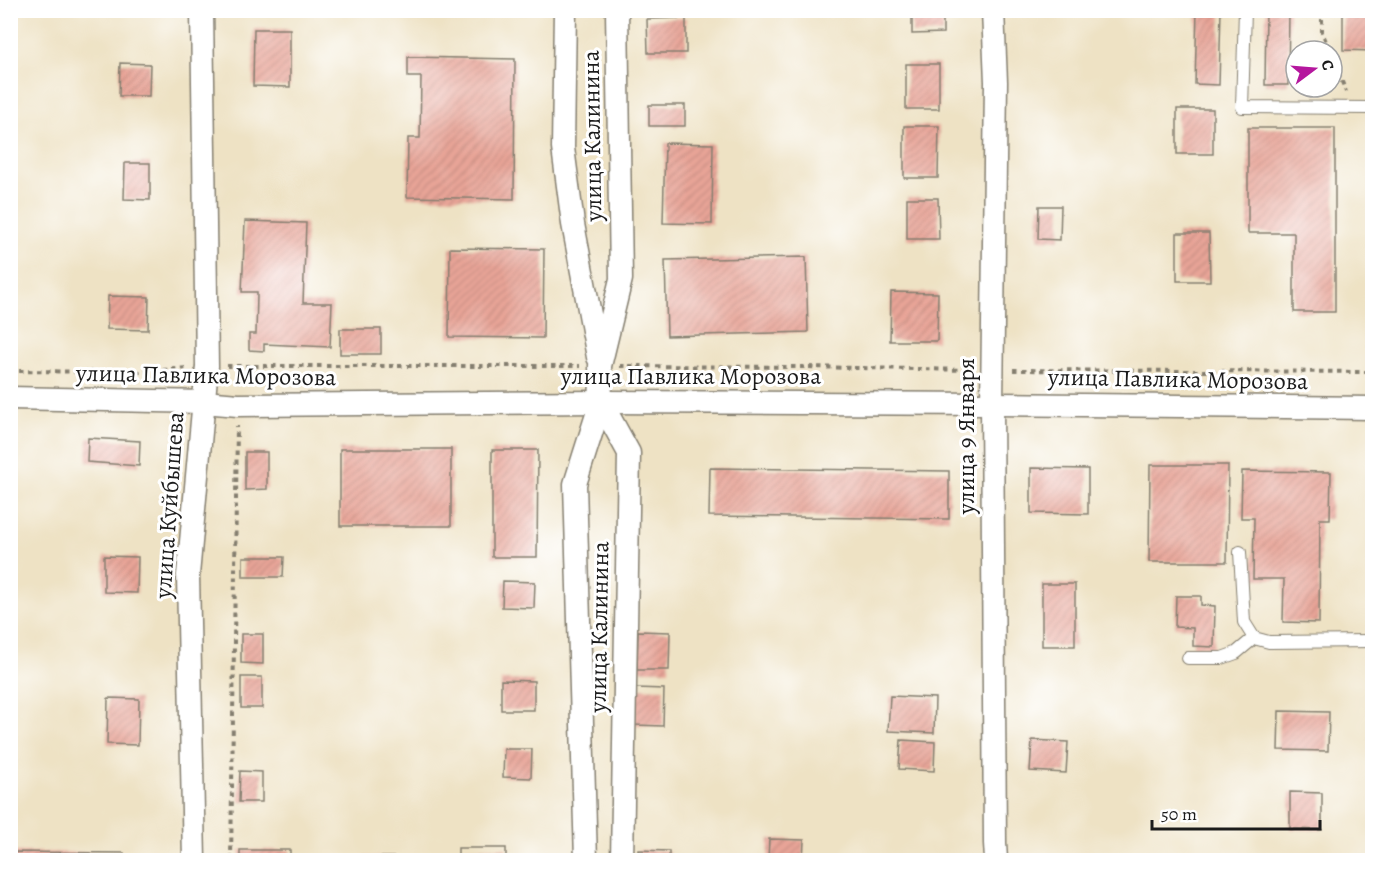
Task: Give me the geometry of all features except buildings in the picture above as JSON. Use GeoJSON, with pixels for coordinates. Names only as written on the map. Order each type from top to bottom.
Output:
{"type":"FeatureCollection","features":[{"type":"Feature","properties":{"kind":"street","name":"улица Куйбышева"},"geometry":{"type":"LineString","coordinates":[[194,861],[188,574],[207,366],[202,10]]}},
{"type":"Feature","properties":{"kind":"street","name":"улица Калинина"},"geometry":{"type":"LineString","coordinates":[[565,10],[563,148],[573,224],[600,366],[601,402],[575,484],[586,861]]}},
{"type":"Feature","properties":{"kind":"street","name":"улица Калинина"},"geometry":{"type":"LineString","coordinates":[[600,366],[621,279],[616,10]]}},
{"type":"Feature","properties":{"kind":"street","name":"улица 9 Января"},"geometry":{"type":"LineString","coordinates":[[993,10],[996,82],[992,370],[996,861]]}},
{"type":"Feature","properties":{"kind":"street","name":"улица Павлика Морозова"},"geometry":{"type":"LineString","coordinates":[[10,398],[204,402],[238,405],[601,402],[1372,408]]}},
{"type":"Feature","properties":{"kind":"street","name":"улица Калинина"},"geometry":{"type":"LineString","coordinates":[[601,402],[629,453],[622,861]]}},
{"type":"Feature","properties":{"kind":"lane"},"geometry":{"type":"LineString","coordinates":[[1245,10],[1242,107],[1372,108]]}},
{"type":"Feature","properties":{"kind":"lane"},"geometry":{"type":"LineString","coordinates":[[1240,552],[1244,622],[1254,638],[1269,642],[1372,641]]}},
{"type":"Feature","properties":{"kind":"lane"},"geometry":{"type":"LineString","coordinates":[[1188,658],[1222,658],[1236,653],[1254,638]]}},
{"type":"Feature","properties":{"kind":"path"},"geometry":{"type":"LineString","coordinates":[[1322,10],[1322,32],[1325,39]]}},
{"type":"Feature","properties":{"kind":"path"},"geometry":{"type":"LineString","coordinates":[[10,371],[140,372],[207,366],[600,366],[1372,372]]}},
{"type":"Feature","properties":{"kind":"path"},"geometry":{"type":"LineString","coordinates":[[231,861],[238,405],[241,366]]}}]}
